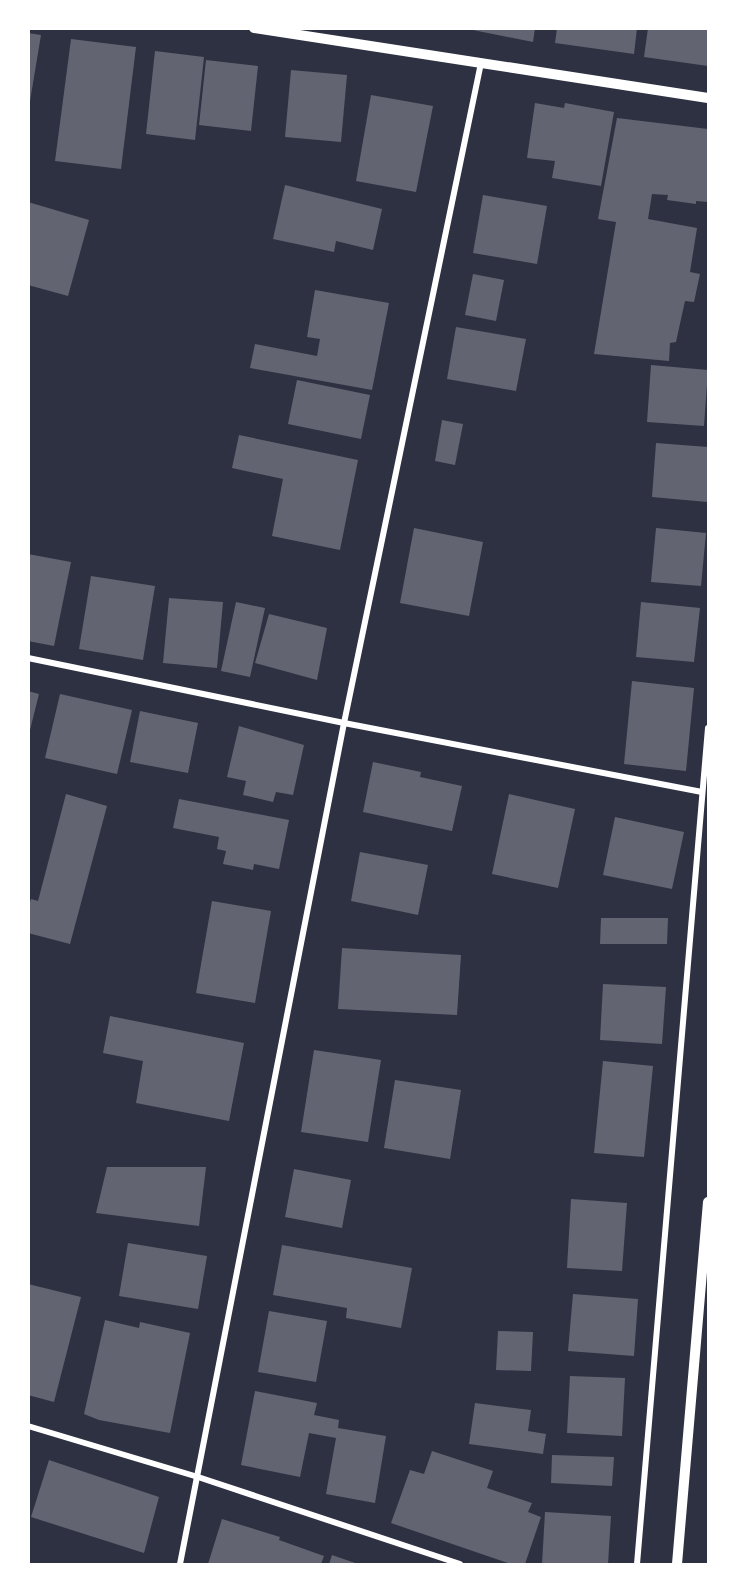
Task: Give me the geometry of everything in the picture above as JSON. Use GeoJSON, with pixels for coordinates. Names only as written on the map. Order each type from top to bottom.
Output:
{"type":"FeatureCollection","features":[{"type":"Feature","properties":{"kind":"street"},"geometry":{"type":"LineString","coordinates":[[254,28],[708,98]]}},
{"type":"Feature","properties":{"kind":"street"},"geometry":{"type":"LineString","coordinates":[[180,1564],[344,723],[481,63]]}},
{"type":"Feature","properties":{"kind":"street"},"geometry":{"type":"LineString","coordinates":[[28,658],[344,723],[702,792]]}},
{"type":"Feature","properties":{"kind":"street"},"geometry":{"type":"LineString","coordinates":[[637,1564],[708,728]]}},
{"type":"Feature","properties":{"kind":"street"},"geometry":{"type":"LineString","coordinates":[[677,1564],[708,1202]]}},
{"type":"Feature","properties":{"kind":"street"},"geometry":{"type":"LineString","coordinates":[[28,1426],[198,1477],[460,1564]]}},
{"type":"Feature","properties":{"kind":"building"},"geometry":{"type":"Polygon","coordinates":[[[463,28],[535,28],[533,42],[463,28]]]}},
{"type":"Feature","properties":{"kind":"building"},"geometry":{"type":"Polygon","coordinates":[[[557,28],[637,28],[634,54],[555,43],[557,28]]]}},
{"type":"Feature","properties":{"kind":"building"},"geometry":{"type":"Polygon","coordinates":[[[648,28],[708,28],[708,66],[644,57],[648,28]]]}},
{"type":"Feature","properties":{"kind":"building"},"geometry":{"type":"Polygon","coordinates":[[[28,33],[41,35],[30,101],[28,100],[28,33]]]}},
{"type":"Feature","properties":{"kind":"building"},"geometry":{"type":"Polygon","coordinates":[[[71,39],[136,47],[121,169],[55,161],[71,39]]]}},
{"type":"Feature","properties":{"kind":"building"},"geometry":{"type":"Polygon","coordinates":[[[155,51],[204,57],[195,140],[146,134],[155,51]]]}},
{"type":"Feature","properties":{"kind":"building"},"geometry":{"type":"Polygon","coordinates":[[[206,60],[258,66],[251,131],[199,125],[206,60]]]}},
{"type":"Feature","properties":{"kind":"building"},"geometry":{"type":"Polygon","coordinates":[[[291,70],[347,75],[341,142],[285,137],[291,70]]]}},
{"type":"Feature","properties":{"kind":"building"},"geometry":{"type":"Polygon","coordinates":[[[371,95],[433,106],[416,192],[356,181],[371,95]]]}},
{"type":"Feature","properties":{"kind":"building"},"geometry":{"type":"Polygon","coordinates":[[[535,103],[564,108],[565,103],[614,112],[601,186],[552,178],[555,161],[527,158],[535,103]]]}},
{"type":"Feature","properties":{"kind":"building"},"geometry":{"type":"Polygon","coordinates":[[[617,118],[708,129],[708,202],[696,201],[696,204],[667,200],[668,195],[652,194],[648,219],[697,228],[690,272],[700,274],[694,302],[685,301],[676,342],[670,343],[669,361],[594,354],[616,222],[598,219],[617,118]]]}},
{"type":"Feature","properties":{"kind":"building"},"geometry":{"type":"Polygon","coordinates":[[[285,185],[382,209],[373,250],[336,241],[334,252],[273,239],[285,185]]]}},
{"type":"Feature","properties":{"kind":"building"},"geometry":{"type":"Polygon","coordinates":[[[483,195],[547,206],[537,264],[473,253],[483,195]]]}},
{"type":"Feature","properties":{"kind":"building"},"geometry":{"type":"Polygon","coordinates":[[[28,202],[89,220],[68,296],[28,285],[28,202]]]}},
{"type":"Feature","properties":{"kind":"building"},"geometry":{"type":"Polygon","coordinates":[[[473,274],[504,280],[496,321],[465,315],[473,274]]]}},
{"type":"Feature","properties":{"kind":"building"},"geometry":{"type":"Polygon","coordinates":[[[315,290],[389,303],[372,390],[250,368],[255,344],[317,356],[320,339],[307,337],[315,290]]]}},
{"type":"Feature","properties":{"kind":"building"},"geometry":{"type":"Polygon","coordinates":[[[456,327],[526,339],[516,391],[447,379],[456,327]]]}},
{"type":"Feature","properties":{"kind":"building"},"geometry":{"type":"Polygon","coordinates":[[[651,365],[708,370],[704,426],[647,422],[651,365]]]}},
{"type":"Feature","properties":{"kind":"building"},"geometry":{"type":"Polygon","coordinates":[[[297,380],[370,395],[361,439],[288,424],[297,380]]]}},
{"type":"Feature","properties":{"kind":"building"},"geometry":{"type":"Polygon","coordinates":[[[442,420],[463,424],[455,465],[435,461],[442,420]]]}},
{"type":"Feature","properties":{"kind":"building"},"geometry":{"type":"Polygon","coordinates":[[[239,435],[358,460],[340,550],[272,536],[283,479],[232,468],[239,435]]]}},
{"type":"Feature","properties":{"kind":"building"},"geometry":{"type":"Polygon","coordinates":[[[656,443],[708,447],[707,502],[652,497],[656,443]]]}},
{"type":"Feature","properties":{"kind":"building"},"geometry":{"type":"Polygon","coordinates":[[[414,528],[483,542],[469,616],[400,603],[414,528]]]}},
{"type":"Feature","properties":{"kind":"building"},"geometry":{"type":"Polygon","coordinates":[[[656,528],[706,533],[701,586],[651,582],[656,528]]]}},
{"type":"Feature","properties":{"kind":"building"},"geometry":{"type":"Polygon","coordinates":[[[28,554],[71,562],[54,646],[28,641],[28,554]]]}},
{"type":"Feature","properties":{"kind":"building"},"geometry":{"type":"Polygon","coordinates":[[[91,576],[155,586],[143,660],[79,649],[91,576]]]}},
{"type":"Feature","properties":{"kind":"building"},"geometry":{"type":"Polygon","coordinates":[[[169,598],[223,602],[217,668],[163,663],[169,598]]]}},
{"type":"Feature","properties":{"kind":"building"},"geometry":{"type":"Polygon","coordinates":[[[236,602],[265,608],[250,677],[221,671],[236,602]]]}},
{"type":"Feature","properties":{"kind":"building"},"geometry":{"type":"Polygon","coordinates":[[[641,602],[700,608],[694,662],[636,657],[641,602]]]}},
{"type":"Feature","properties":{"kind":"building"},"geometry":{"type":"Polygon","coordinates":[[[269,614],[327,628],[317,680],[255,663],[269,614]]]}},
{"type":"Feature","properties":{"kind":"building"},"geometry":{"type":"Polygon","coordinates":[[[632,681],[694,688],[686,771],[624,764],[632,681]]]}},
{"type":"Feature","properties":{"kind":"building"},"geometry":{"type":"Polygon","coordinates":[[[28,691],[39,694],[29,734],[28,734],[28,691]]]}},
{"type":"Feature","properties":{"kind":"building"},"geometry":{"type":"Polygon","coordinates":[[[60,694],[132,710],[117,774],[45,758],[60,694]]]}},
{"type":"Feature","properties":{"kind":"building"},"geometry":{"type":"Polygon","coordinates":[[[140,711],[198,723],[188,773],[130,762],[140,711]]]}},
{"type":"Feature","properties":{"kind":"building"},"geometry":{"type":"Polygon","coordinates":[[[239,726],[304,745],[293,795],[276,792],[273,802],[243,795],[246,781],[227,777],[239,726]]]}},
{"type":"Feature","properties":{"kind":"building"},"geometry":{"type":"Polygon","coordinates":[[[373,762],[421,772],[420,777],[462,786],[452,831],[363,812],[373,762]]]}},
{"type":"Feature","properties":{"kind":"building"},"geometry":{"type":"Polygon","coordinates":[[[66,794],[107,806],[70,944],[28,933],[28,909],[31,899],[38,901],[66,794]]]}},
{"type":"Feature","properties":{"kind":"building"},"geometry":{"type":"Polygon","coordinates":[[[509,794],[575,809],[558,888],[492,874],[509,794]]]}},
{"type":"Feature","properties":{"kind":"building"},"geometry":{"type":"Polygon","coordinates":[[[179,799],[289,820],[279,869],[254,864],[253,870],[223,864],[226,851],[217,849],[219,837],[173,828],[179,799]]]}},
{"type":"Feature","properties":{"kind":"building"},"geometry":{"type":"Polygon","coordinates":[[[615,817],[684,832],[672,889],[603,875],[615,817]]]}},
{"type":"Feature","properties":{"kind":"building"},"geometry":{"type":"Polygon","coordinates":[[[360,852],[428,865],[418,915],[351,901],[360,852]]]}},
{"type":"Feature","properties":{"kind":"building"},"geometry":{"type":"Polygon","coordinates":[[[212,901],[271,911],[255,1003],[196,993],[212,901]]]}},
{"type":"Feature","properties":{"kind":"building"},"geometry":{"type":"Polygon","coordinates":[[[601,918],[668,918],[667,944],[600,944],[601,918]]]}},
{"type":"Feature","properties":{"kind":"building"},"geometry":{"type":"Polygon","coordinates":[[[342,948],[461,955],[457,1015],[338,1009],[342,948]]]}},
{"type":"Feature","properties":{"kind":"building"},"geometry":{"type":"Polygon","coordinates":[[[603,984],[666,987],[662,1044],[600,1040],[603,984]]]}},
{"type":"Feature","properties":{"kind":"building"},"geometry":{"type":"Polygon","coordinates":[[[110,1016],[244,1043],[229,1121],[136,1103],[143,1061],[103,1053],[110,1016]]]}},
{"type":"Feature","properties":{"kind":"building"},"geometry":{"type":"Polygon","coordinates":[[[314,1050],[381,1060],[368,1142],[301,1132],[314,1050]]]}},
{"type":"Feature","properties":{"kind":"building"},"geometry":{"type":"Polygon","coordinates":[[[603,1061],[653,1066],[644,1157],[594,1153],[603,1061]]]}},
{"type":"Feature","properties":{"kind":"building"},"geometry":{"type":"Polygon","coordinates":[[[395,1080],[461,1090],[450,1159],[384,1148],[395,1080]]]}},
{"type":"Feature","properties":{"kind":"building"},"geometry":{"type":"Polygon","coordinates":[[[107,1167],[206,1167],[199,1226],[96,1213],[107,1167]]]}},
{"type":"Feature","properties":{"kind":"building"},"geometry":{"type":"Polygon","coordinates":[[[294,1169],[351,1180],[342,1228],[285,1217],[294,1169]]]}},
{"type":"Feature","properties":{"kind":"building"},"geometry":{"type":"Polygon","coordinates":[[[571,1199],[627,1203],[622,1271],[567,1268],[571,1199]]]}},
{"type":"Feature","properties":{"kind":"building"},"geometry":{"type":"Polygon","coordinates":[[[128,1243],[207,1256],[198,1309],[119,1296],[128,1243]]]}},
{"type":"Feature","properties":{"kind":"building"},"geometry":{"type":"Polygon","coordinates":[[[282,1245],[412,1268],[401,1328],[346,1318],[347,1308],[273,1295],[282,1245]]]}},
{"type":"Feature","properties":{"kind":"building"},"geometry":{"type":"Polygon","coordinates":[[[28,1284],[81,1297],[54,1402],[28,1395],[28,1284]]]}},
{"type":"Feature","properties":{"kind":"building"},"geometry":{"type":"Polygon","coordinates":[[[573,1294],[638,1299],[634,1356],[568,1351],[573,1294]]]}},
{"type":"Feature","properties":{"kind":"building"},"geometry":{"type":"Polygon","coordinates":[[[269,1311],[327,1321],[316,1382],[258,1372],[269,1311]]]}},
{"type":"Feature","properties":{"kind":"building"},"geometry":{"type":"Polygon","coordinates":[[[105,1320],[139,1328],[140,1322],[190,1333],[170,1433],[99,1420],[84,1414],[105,1320]]]}},
{"type":"Feature","properties":{"kind":"building"},"geometry":{"type":"Polygon","coordinates":[[[498,1331],[533,1332],[531,1371],[496,1370],[498,1331]]]}},
{"type":"Feature","properties":{"kind":"building"},"geometry":{"type":"Polygon","coordinates":[[[570,1376],[625,1378],[622,1436],[567,1433],[570,1376]]]}},
{"type":"Feature","properties":{"kind":"building"},"geometry":{"type":"Polygon","coordinates":[[[255,1391],[317,1403],[314,1415],[339,1420],[338,1428],[386,1436],[375,1503],[326,1494],[336,1438],[309,1433],[300,1477],[241,1465],[255,1391]]]}},
{"type":"Feature","properties":{"kind":"building"},"geometry":{"type":"Polygon","coordinates":[[[475,1403],[531,1410],[528,1431],[546,1434],[543,1454],[469,1444],[475,1403]]]}},
{"type":"Feature","properties":{"kind":"building"},"geometry":{"type":"Polygon","coordinates":[[[432,1451],[493,1471],[487,1488],[532,1503],[528,1512],[541,1517],[525,1564],[511,1564],[391,1523],[410,1470],[424,1474],[432,1451]]]}},
{"type":"Feature","properties":{"kind":"building"},"geometry":{"type":"Polygon","coordinates":[[[552,1455],[614,1457],[612,1486],[551,1483],[552,1455]]]}},
{"type":"Feature","properties":{"kind":"building"},"geometry":{"type":"Polygon","coordinates":[[[49,1460],[159,1497],[144,1553],[31,1517],[49,1460]]]}},
{"type":"Feature","properties":{"kind":"building"},"geometry":{"type":"Polygon","coordinates":[[[545,1512],[611,1516],[608,1564],[542,1564],[545,1512]]]}},
{"type":"Feature","properties":{"kind":"building"},"geometry":{"type":"Polygon","coordinates":[[[222,1519],[280,1537],[279,1540],[324,1556],[321,1564],[208,1564],[222,1519]]]}},
{"type":"Feature","properties":{"kind":"building"},"geometry":{"type":"Polygon","coordinates":[[[332,1555],[358,1564],[329,1564],[332,1555]]]}}]}
